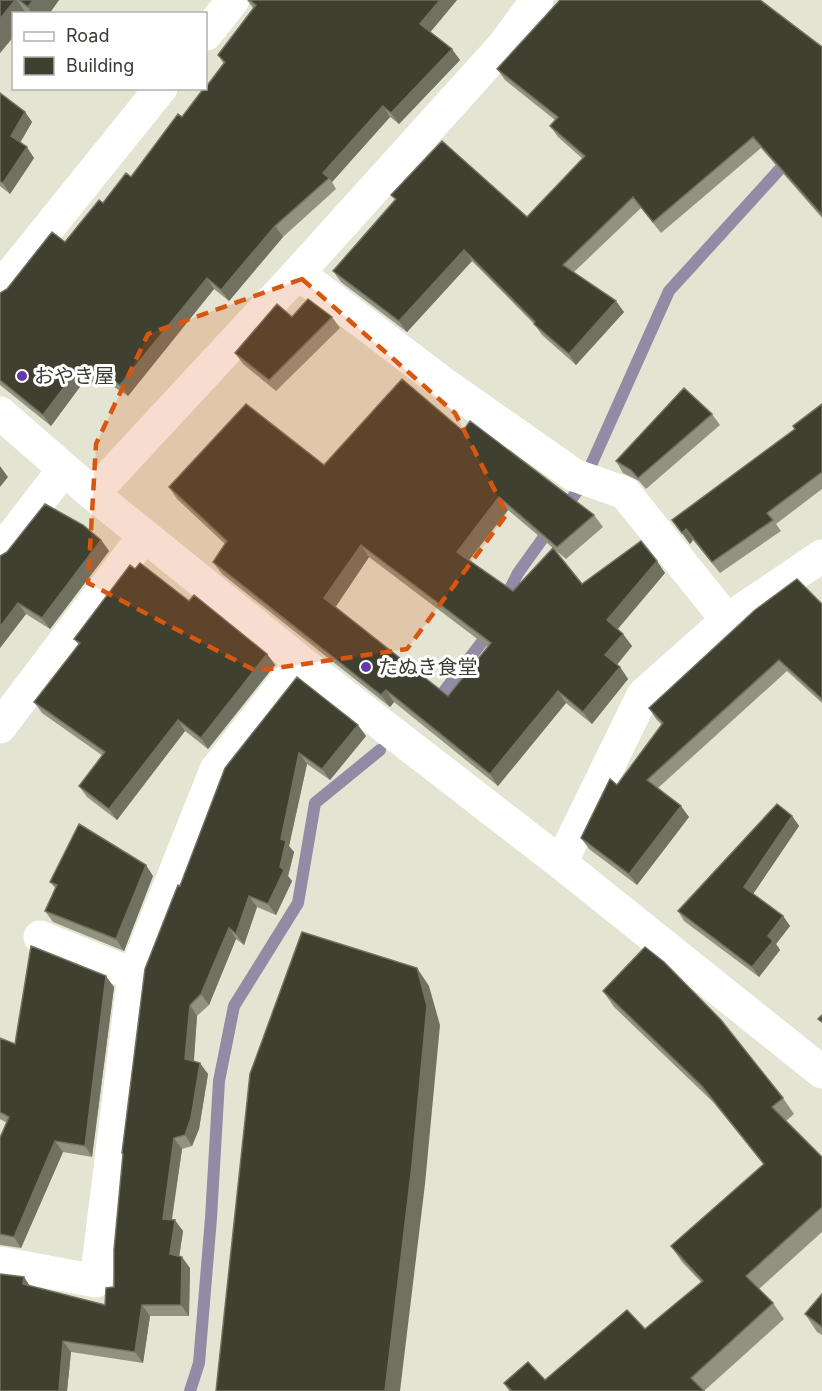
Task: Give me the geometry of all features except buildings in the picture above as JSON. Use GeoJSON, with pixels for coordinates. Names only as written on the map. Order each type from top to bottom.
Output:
{"type":"FeatureCollection","features":[{"type":"Feature","properties":{"kind":"street"},"geometry":{"type":"LineString","coordinates":[[207,33],[233,0]]}},
{"type":"Feature","properties":{"kind":"street"},"geometry":{"type":"LineString","coordinates":[[93,494],[298,273],[503,46],[537,0]]}},
{"type":"Feature","properties":{"kind":"street"},"geometry":{"type":"LineString","coordinates":[[0,288],[159,90]]}},
{"type":"Feature","properties":{"kind":"street"},"geometry":{"type":"LineString","coordinates":[[298,273],[440,381],[583,478],[625,493],[727,620]]}},
{"type":"Feature","properties":{"kind":"street"},"geometry":{"type":"LineString","coordinates":[[0,413],[93,494],[301,662],[561,863],[822,1072]]}},
{"type":"Feature","properties":{"kind":"street"},"geometry":{"type":"LineString","coordinates":[[0,552],[64,469]]}},
{"type":"Feature","properties":{"kind":"street"},"geometry":{"type":"LineString","coordinates":[[0,727],[144,536]]}},
{"type":"Feature","properties":{"kind":"street"},"geometry":{"type":"LineString","coordinates":[[561,863],[643,695],[727,620],[822,556]]}},
{"type":"Feature","properties":{"kind":"street"},"geometry":{"type":"LineString","coordinates":[[0,1263],[96,1281],[134,975],[216,770],[301,662]]}},
{"type":"Feature","properties":{"kind":"street"},"geometry":{"type":"LineString","coordinates":[[40,937],[134,975]]}},
{"type":"Feature","properties":{"kind":"highlighted area"},"geometry":{"type":"Polygon","coordinates":[[[302,279],[455,413],[507,514],[407,649],[256,671],[88,583],[96,444],[148,334],[302,279]]]}},
{"type":"Feature","properties":{"kind":"waterway"},"geometry":{"type":"LineString","coordinates":[[563,510],[579,489],[591,465],[669,291],[790,158]]}},
{"type":"Feature","properties":{"kind":"waterway"},"geometry":{"type":"LineString","coordinates":[[503,603],[518,573],[551,527]]}},
{"type":"Feature","properties":{"kind":"waterway"},"geometry":{"type":"LineString","coordinates":[[439,698],[485,638],[489,629]]}},
{"type":"Feature","properties":{"kind":"waterway"},"geometry":{"type":"LineString","coordinates":[[190,1391],[199,1363],[219,1081],[234,1006],[298,903],[315,803],[380,750]]}},
{"type":"Feature","properties":{"kind":"place","name":"おやき屋"},"geometry":{"type":"Point","coordinates":[22,376]}},
{"type":"Feature","properties":{"kind":"place","name":"たぬき食堂"},"geometry":{"type":"Point","coordinates":[366,667]}}]}
